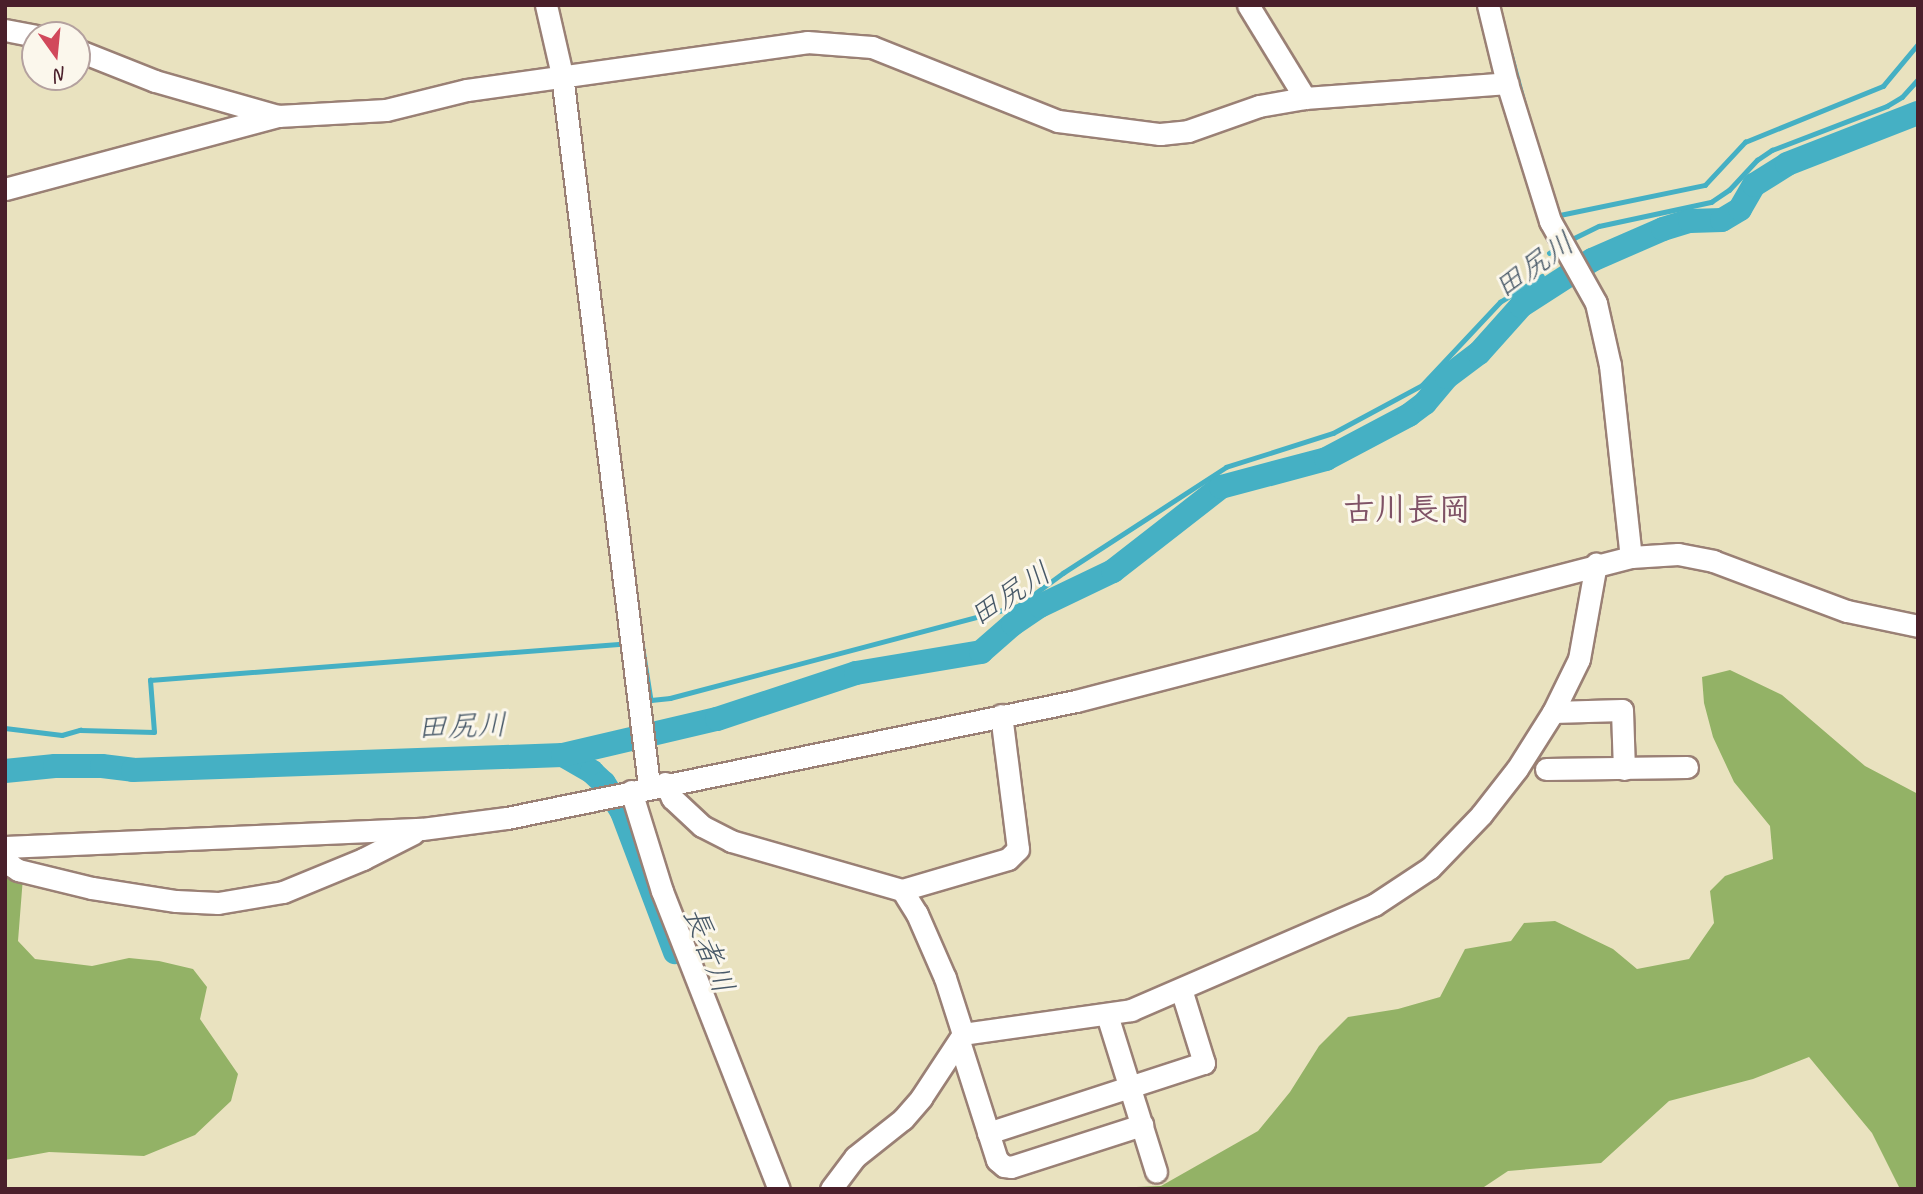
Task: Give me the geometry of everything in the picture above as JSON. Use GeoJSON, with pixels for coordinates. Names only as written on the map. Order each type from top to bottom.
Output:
{"type":"FeatureCollection","features":[{"type":"Feature","properties":{"kind":"street"},"geometry":{"type":"LineString","coordinates":[[545,5],[562,75],[644,752],[642,788],[662,891],[779,1189]]}},
{"type":"Feature","properties":{"kind":"street"},"geometry":{"type":"LineString","coordinates":[[1248,5],[1305,98]]}},
{"type":"Feature","properties":{"kind":"street"},"geometry":{"type":"LineString","coordinates":[[1488,5],[1507,83],[1550,221],[1596,303],[1610,365],[1631,556]]}},
{"type":"Feature","properties":{"kind":"street"},"geometry":{"type":"LineString","coordinates":[[5,189],[278,116],[386,110],[467,90],[807,42],[856,44],[1041,115],[1077,124],[1160,134],[1188,131],[1259,106],[1305,98],[1507,83]]}},
{"type":"Feature","properties":{"kind":"street"},"geometry":{"type":"LineString","coordinates":[[91,56],[155,82],[278,116]]}},
{"type":"Feature","properties":{"kind":"street"},"geometry":{"type":"LineString","coordinates":[[5,847],[422,829],[496,820],[1148,684],[1631,556],[1678,554],[1713,561],[1847,611],[1918,626]]}},
{"type":"Feature","properties":{"kind":"street"},"geometry":{"type":"LineString","coordinates":[[831,1189],[855,1157],[903,1119],[921,1098],[961,1037],[1131,1010],[1374,905],[1430,868],[1481,815],[1517,769],[1553,712],[1579,659],[1597,564]]}},
{"type":"Feature","properties":{"kind":"street"},"geometry":{"type":"LineString","coordinates":[[1553,712],[1622,710],[1624,769]]}},
{"type":"Feature","properties":{"kind":"street"},"geometry":{"type":"LineString","coordinates":[[642,788],[672,798],[702,826],[731,841],[902,890],[1008,859],[1018,849],[1001,715]]}},
{"type":"Feature","properties":{"kind":"street"},"geometry":{"type":"LineString","coordinates":[[1546,769],[1687,767]]}},
{"type":"Feature","properties":{"kind":"street"},"geometry":{"type":"LineString","coordinates":[[5,852],[9,864],[18,870],[92,888],[176,901],[218,903],[283,892],[363,859],[422,829]]}},
{"type":"Feature","properties":{"kind":"street"},"geometry":{"type":"LineString","coordinates":[[902,890],[917,915],[945,978],[997,1160],[1011,1167],[1142,1125]]}},
{"type":"Feature","properties":{"kind":"street"},"geometry":{"type":"LineString","coordinates":[[988,1133],[1204,1063],[1181,989]]}},
{"type":"Feature","properties":{"kind":"street"},"geometry":{"type":"LineString","coordinates":[[1107,1015],[1156,1171]]}},
{"type":"Feature","properties":{"kind":"green space"},"geometry":{"type":"Polygon","coordinates":[[[1730,670],[1782,695],[1865,766],[1918,794],[1918,1189],[1900,1189],[1872,1133],[1809,1057],[1753,1079],[1669,1101],[1601,1163],[1508,1171],[1481,1189],[1086,1189],[1161,1186],[1258,1131],[1290,1092],[1319,1046],[1348,1017],[1398,1009],[1440,997],[1465,949],[1511,941],[1524,923],[1555,921],[1613,949],[1637,969],[1689,959],[1714,923],[1710,891],[1725,876],[1773,859],[1770,826],[1734,782],[1713,737],[1704,703],[1702,677],[1730,670]]]}},
{"type":"Feature","properties":{"kind":"green space"},"geometry":{"type":"Polygon","coordinates":[[[5,870],[23,877],[18,941],[35,959],[92,966],[129,958],[159,961],[193,969],[207,987],[200,1019],[238,1074],[231,1101],[195,1135],[144,1156],[49,1152],[5,1160],[5,870]]]}},
{"type":"Feature","properties":{"kind":"waterway"},"geometry":{"type":"LineString","coordinates":[[1555,216],[1705,185],[1745,142],[1883,86],[1918,44]]}},
{"type":"Feature","properties":{"kind":"waterway"},"geometry":{"type":"LineString","coordinates":[[1511,54],[1525,106]]}},
{"type":"Feature","properties":{"kind":"waterway"},"geometry":{"type":"LineString","coordinates":[[1568,241],[1599,226],[1711,202],[1729,190],[1757,160],[1772,150],[1887,106],[1902,97],[1918,79]]}},
{"type":"Feature","properties":{"kind":"waterway","name":"田尻川"},"geometry":{"type":"LineString","coordinates":[[5,771],[55,766],[102,766],[133,770],[563,755],[717,719],[856,673],[981,652],[1013,624],[1040,606],[1113,571],[1221,487],[1326,459],[1409,415],[1425,403],[1447,377],[1479,353],[1521,306],[1592,260],[1663,229],[1690,221],[1722,220],[1740,209],[1754,185],[1787,164],[1918,113]]}},
{"type":"Feature","properties":{"kind":"waterway"},"geometry":{"type":"LineString","coordinates":[[1549,253],[1555,249]]}},
{"type":"Feature","properties":{"kind":"waterway"},"geometry":{"type":"LineString","coordinates":[[636,643],[642,643],[651,700],[670,698],[1018,606],[1063,573],[1226,467],[1333,433],[1422,385],[1500,302],[1542,276]]}},
{"type":"Feature","properties":{"kind":"waterway"},"geometry":{"type":"LineString","coordinates":[[5,728],[62,735],[80,730],[154,732],[150,680],[622,644]]}},
{"type":"Feature","properties":{"kind":"waterway","name":"長者川"},"geometry":{"type":"LineString","coordinates":[[563,755],[592,772],[604,783],[622,812],[675,952]]}},
{"type":"Feature","properties":{"kind":"district","name":"古川長岡"},"geometry":{"type":"Point","coordinates":[1407,510]}}]}
